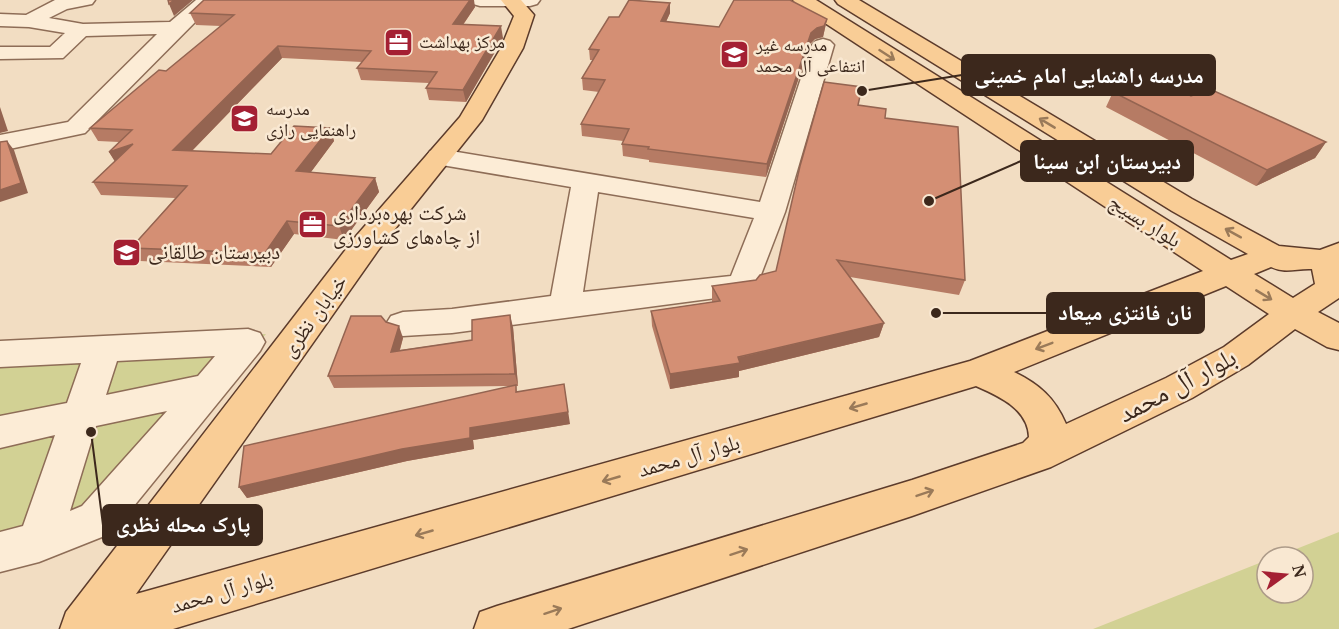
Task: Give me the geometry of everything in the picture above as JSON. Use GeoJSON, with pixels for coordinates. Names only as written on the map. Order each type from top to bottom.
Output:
{"type":"FeatureCollection","features":[{"type":"Feature","properties":{"kind":"main road","name":"بلوار بسیج"},"geometry":{"type":"LineString","coordinates":[[803,0],[1228,273],[1339,338]]}},
{"type":"Feature","properties":{"kind":"main road","name":"بلوار بسیج"},"geometry":{"type":"LineString","coordinates":[[845,0],[1182,205],[1274,255]]}},
{"type":"Feature","properties":{"kind":"main road","name":"خیابان نظری"},"geometry":{"type":"LineString","coordinates":[[83,629],[369,242],[470,120],[512,48],[524,15],[518,1]]}},
{"type":"Feature","properties":{"kind":"main road","name":"بلوار آل محمد"},"geometry":{"type":"LineString","coordinates":[[94,629],[978,372],[1274,255]]}},
{"type":"Feature","properties":{"kind":"main road"},"geometry":{"type":"LineString","coordinates":[[1274,255],[1334,274]]}},
{"type":"Feature","properties":{"kind":"main road","name":"بلوار آل محمد"},"geometry":{"type":"LineString","coordinates":[[497,629],[912,498],[1037,455],[1179,388],[1227,362],[1293,313],[1334,274]]}},
{"type":"Feature","properties":{"kind":"main road"},"geometry":{"type":"LineString","coordinates":[[978,372],[1020,391],[1042,413],[1048,425],[1049,442],[1037,455]]}},
{"type":"Feature","properties":{"kind":"street"},"geometry":{"type":"LineString","coordinates":[[29,21],[62,4],[85,0]]}},
{"type":"Feature","properties":{"kind":"street"},"geometry":{"type":"LineString","coordinates":[[0,144],[76,128],[175,28],[207,0]]}},
{"type":"Feature","properties":{"kind":"street"},"geometry":{"type":"LineString","coordinates":[[480,0],[518,1]]}},
{"type":"Feature","properties":{"kind":"street"},"geometry":{"type":"LineString","coordinates":[[0,20],[29,21],[81,30],[175,28]]}},
{"type":"Feature","properties":{"kind":"street"},"geometry":{"type":"LineString","coordinates":[[0,53],[55,53],[81,30]]}},
{"type":"Feature","properties":{"kind":"street"},"geometry":{"type":"LineString","coordinates":[[403,324],[452,321],[565,305],[743,285],[771,212],[823,45]]}},
{"type":"Feature","properties":{"kind":"street"},"geometry":{"type":"LineString","coordinates":[[439,157],[771,212]]}},
{"type":"Feature","properties":{"kind":"street"},"geometry":{"type":"LineString","coordinates":[[565,305],[586,182]]}},
{"type":"Feature","properties":{"kind":"street"},"geometry":{"type":"LineString","coordinates":[[0,354],[248,342],[97,520],[20,547]]}},
{"type":"Feature","properties":{"kind":"street"},"geometry":{"type":"LineString","coordinates":[[20,547],[81,416],[103,348]]}},
{"type":"Feature","properties":{"kind":"street"},"geometry":{"type":"LineString","coordinates":[[0,432],[211,387]]}},
{"type":"Feature","properties":{"kind":"shaded area"},"geometry":{"type":"Polygon","coordinates":[[[266,334],[106,521],[0,561],[0,343],[266,334]]]}},
{"type":"Feature","properties":{"kind":"shaded area"},"geometry":{"type":"Polygon","coordinates":[[[1339,532],[1339,629],[1093,629],[1255,565],[1255,605],[1315,605],[1315,545],[1306,545],[1339,532]]]}},
{"type":"Feature","properties":{"kind":"building"},"geometry":{"type":"Polygon","coordinates":[[[204,0],[470,0],[453,24],[501,26],[463,90],[426,88],[437,72],[357,68],[371,51],[278,46],[173,150],[271,154],[294,126],[330,128],[296,171],[375,178],[339,226],[287,221],[265,253],[131,248],[187,186],[93,182],[133,144],[109,152],[132,130],[90,128],[159,70],[166,71],[234,15],[190,13],[204,0]]]}},
{"type":"Feature","properties":{"kind":"building"},"geometry":{"type":"Polygon","coordinates":[[[629,0],[670,3],[661,21],[719,27],[734,0],[790,0],[827,19],[824,26],[811,33],[767,164],[622,144],[629,129],[581,124],[605,80],[582,78],[599,50],[589,49],[609,17],[619,17],[629,0]]]}},
{"type":"Feature","properties":{"kind":"building"},"geometry":{"type":"Polygon","coordinates":[[[1153,77],[1191,96],[1210,89],[1326,142],[1267,170],[1113,92],[1153,77]]]}},
{"type":"Feature","properties":{"kind":"building"},"geometry":{"type":"Polygon","coordinates":[[[824,82],[862,87],[858,105],[886,109],[885,118],[958,127],[965,280],[837,260],[884,323],[738,357],[740,363],[670,374],[651,311],[720,301],[712,286],[756,280],[760,275],[776,271],[800,166],[824,82]]]}},
{"type":"Feature","properties":{"kind":"building"},"geometry":{"type":"Polygon","coordinates":[[[7,141],[21,183],[0,190],[0,142],[7,141]]]}},
{"type":"Feature","properties":{"kind":"building"},"geometry":{"type":"Polygon","coordinates":[[[510,315],[515,374],[328,376],[351,316],[381,316],[386,322],[399,326],[391,352],[472,340],[472,320],[510,315]]]}},
{"type":"Feature","properties":{"kind":"building"},"geometry":{"type":"Polygon","coordinates":[[[564,384],[568,412],[470,428],[470,438],[402,449],[239,487],[244,446],[516,385],[516,392],[564,384]]]}},
{"type":"Feature","properties":{"kind":"place","name":"مرکز بهداشت"},"geometry":{"type":"Point","coordinates":[398,42]}},
{"type":"Feature","properties":{"kind":"place","name":"مدرسه غیر انتفاعی آل محمد"},"geometry":{"type":"Point","coordinates":[735,55]}},
{"type":"Feature","properties":{"kind":"place","name":"مدرسه راهنمایی امام خمینی"},"geometry":{"type":"Point","coordinates":[862,91]}},
{"type":"Feature","properties":{"kind":"place","name":"مدرسه راهنمایی رازی"},"geometry":{"type":"Point","coordinates":[245,119]}},
{"type":"Feature","properties":{"kind":"place","name":"دبیرستان ابن سینا"},"geometry":{"type":"Point","coordinates":[929,201]}},
{"type":"Feature","properties":{"kind":"place","name":"شرکت بهره‌برداری از چاه‌های کشاورزی"},"geometry":{"type":"Point","coordinates":[312,225]}},
{"type":"Feature","properties":{"kind":"place","name":"دبیرستان طالقانی"},"geometry":{"type":"Point","coordinates":[127,252]}},
{"type":"Feature","properties":{"kind":"place","name":"نان فانتزی میعاد"},"geometry":{"type":"Point","coordinates":[936,313]}},
{"type":"Feature","properties":{"kind":"place","name":"پارک محله نظری"},"geometry":{"type":"Point","coordinates":[91,432]}}]}
